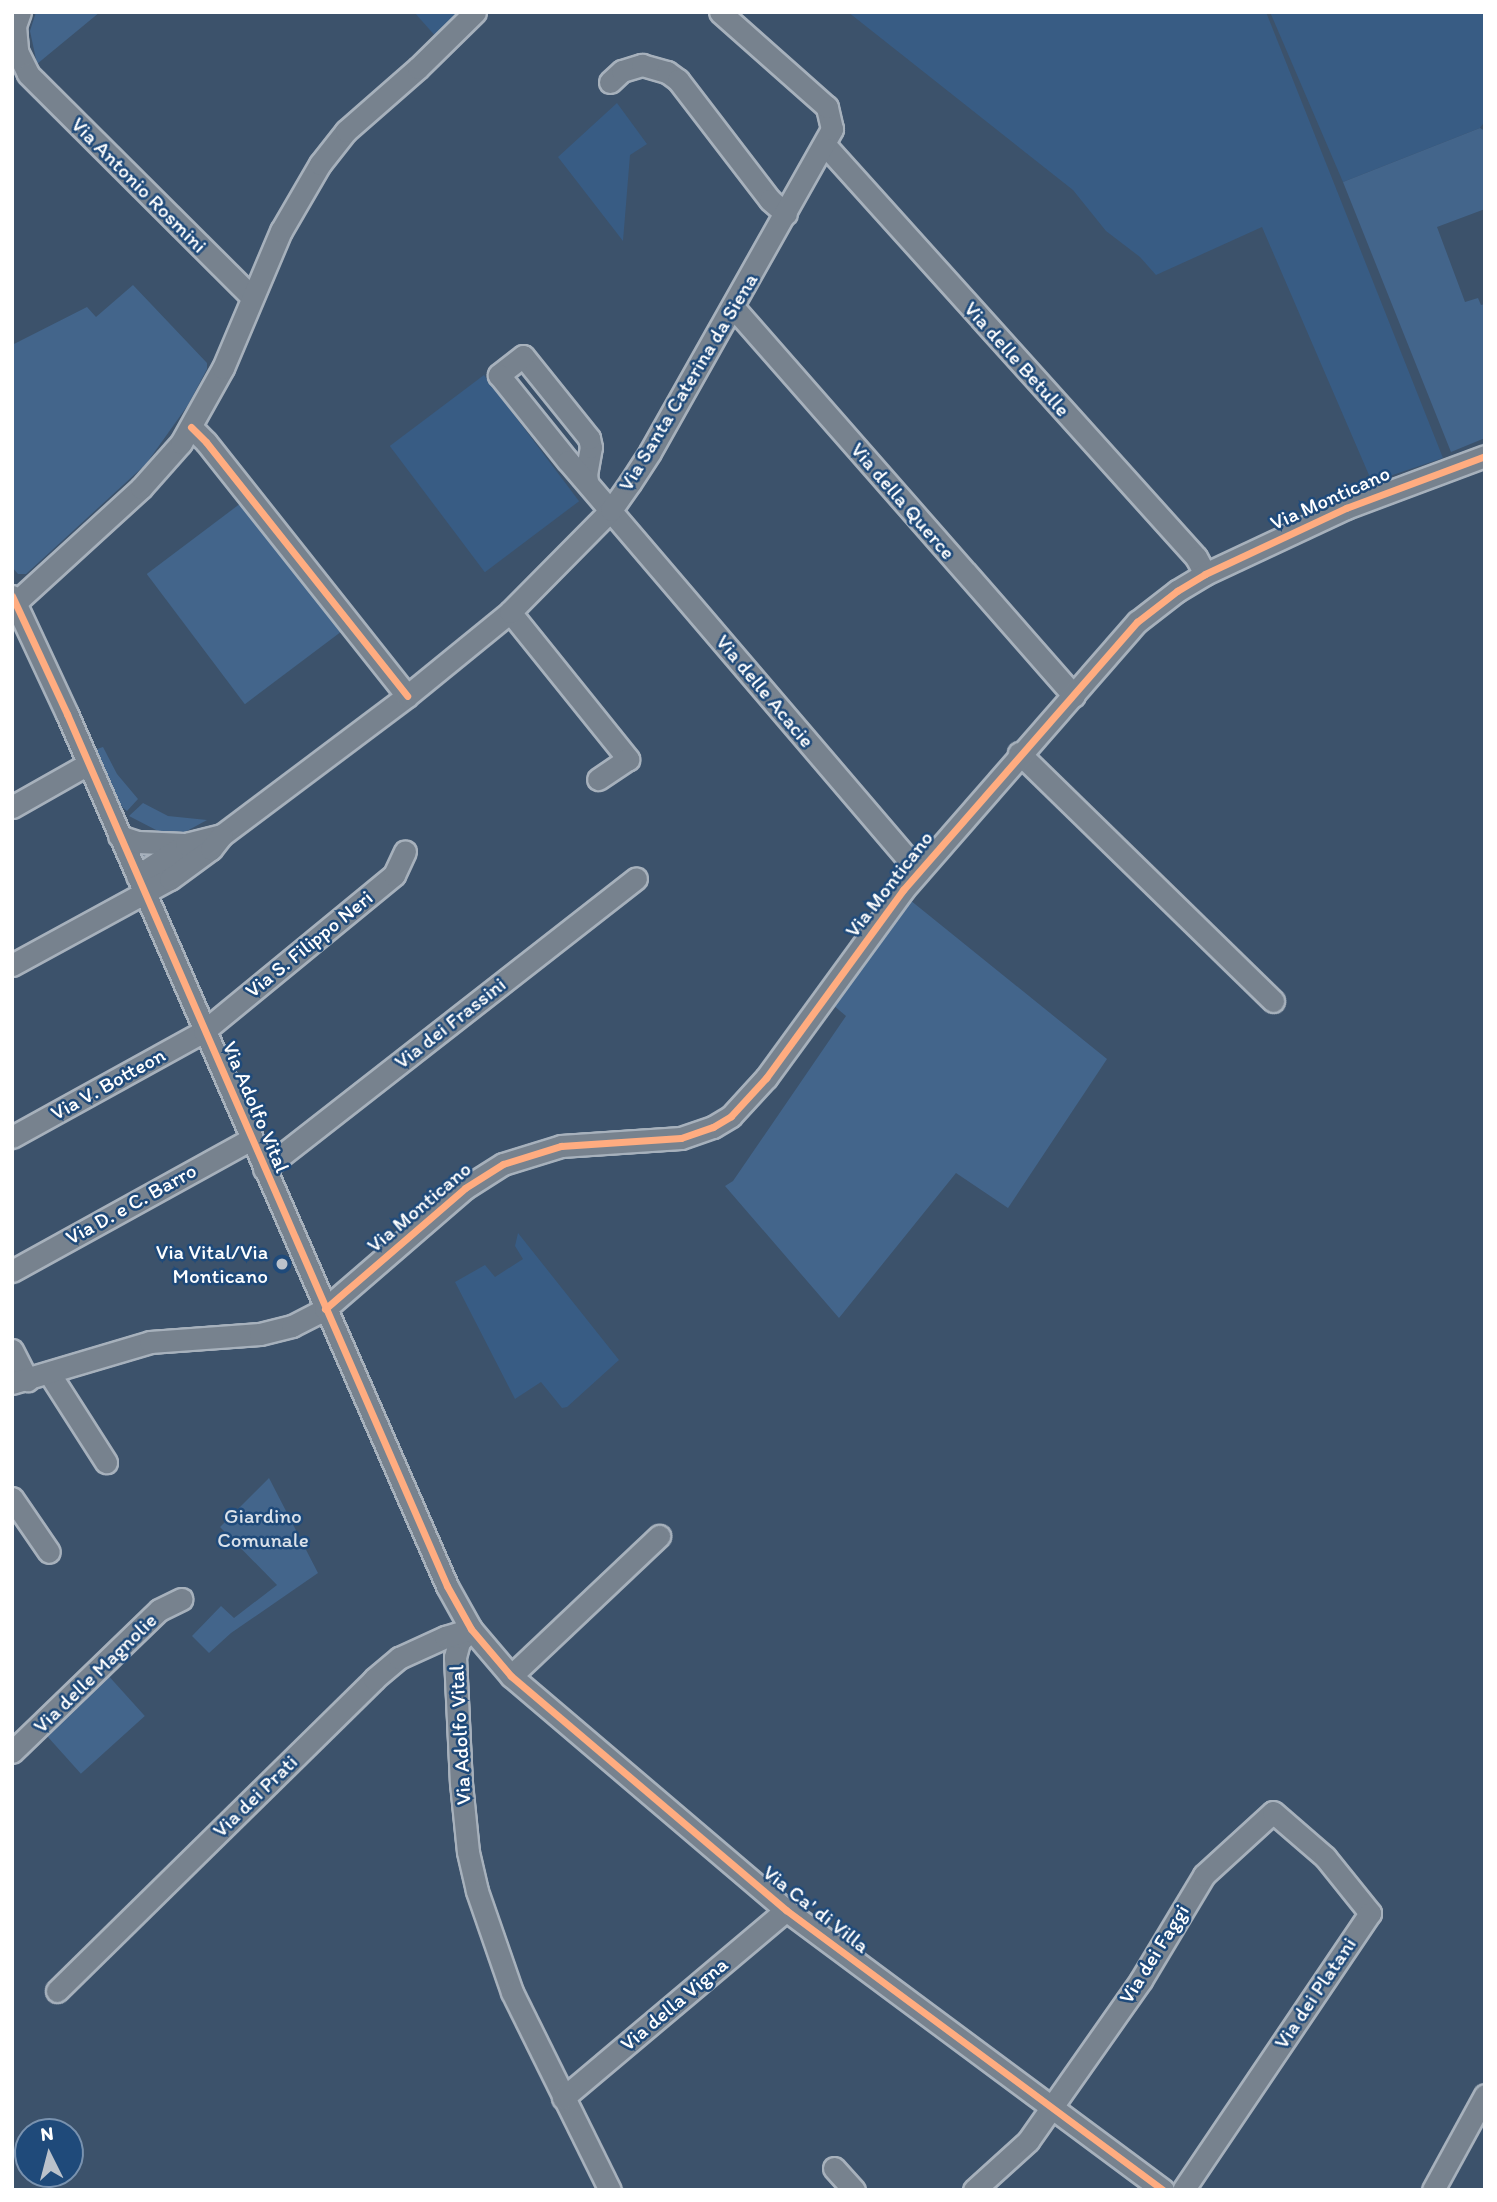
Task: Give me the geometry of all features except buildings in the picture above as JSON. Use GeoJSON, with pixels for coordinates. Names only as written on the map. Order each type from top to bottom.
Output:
{"type":"FeatureCollection","features":[{"type":"Feature","properties":{"kind":"street","name":"Via Antonio Rosmini"},"geometry":{"type":"LineString","coordinates":[[20,12],[15,26],[17,51],[28,74],[251,296]]}},
{"type":"Feature","properties":{"kind":"street"},"geometry":{"type":"LineString","coordinates":[[14,600],[141,488],[181,443],[238,337],[251,296],[297,200],[329,151],[346,131],[418,68],[475,12]]}},
{"type":"Feature","properties":{"kind":"street"},"geometry":{"type":"LineString","coordinates":[[720,12],[827,107],[828,137]]}},
{"type":"Feature","properties":{"kind":"street"},"geometry":{"type":"LineString","coordinates":[[610,82],[622,71],[642,65],[667,72],[678,80],[770,200],[786,214]]}},
{"type":"Feature","properties":{"kind":"street","name":"Via Santa Caterina da Siena"},"geometry":{"type":"LineString","coordinates":[[141,884],[186,844],[222,835],[407,696],[510,612],[611,510],[650,452],[828,137]]}},
{"type":"Feature","properties":{"kind":"street","name":"Via delle Betulle"},"geometry":{"type":"LineString","coordinates":[[828,137],[1196,557],[1205,574]]}},
{"type":"Feature","properties":{"kind":"street","name":"Via della Querce"},"geometry":{"type":"LineString","coordinates":[[733,307],[1074,696]]}},
{"type":"Feature","properties":{"kind":"street","name":"Via delle Acacie"},"geometry":{"type":"LineString","coordinates":[[587,481],[591,447],[589,438],[523,356],[499,375],[611,510],[918,872]]}},
{"type":"Feature","properties":{"kind":"street"},"geometry":{"type":"LineString","coordinates":[[191,427],[206,442],[407,696]]}},
{"type":"Feature","properties":{"kind":"street","name":"Via Monticano"},"geometry":{"type":"LineString","coordinates":[[20,1381],[150,1342],[278,1330],[313,1318],[465,1188],[503,1164],[561,1146],[681,1138],[713,1127],[731,1116],[766,1078],[918,872],[1137,622],[1177,591],[1205,574],[1346,508],[1485,456]]}},
{"type":"Feature","properties":{"kind":"street","name":"Via Adolfo Vital"},"geometry":{"type":"LineString","coordinates":[[14,600],[447,1586],[471,1629],[459,1642],[455,1657],[461,1783],[468,1852],[483,1912],[512,1992],[610,2190]]}},
{"type":"Feature","properties":{"kind":"street"},"geometry":{"type":"LineString","coordinates":[[510,612],[628,759],[598,779]]}},
{"type":"Feature","properties":{"kind":"street"},"geometry":{"type":"LineString","coordinates":[[1020,753],[1273,1001]]}},
{"type":"Feature","properties":{"kind":"street"},"geometry":{"type":"LineString","coordinates":[[12,807],[88,764]]}},
{"type":"Feature","properties":{"kind":"street"},"geometry":{"type":"LineString","coordinates":[[12,965],[141,884],[170,879],[211,849],[222,835]]}},
{"type":"Feature","properties":{"kind":"street"},"geometry":{"type":"LineString","coordinates":[[119,836],[138,842],[186,844]]}},
{"type":"Feature","properties":{"kind":"street","name":"Via S. Filippo Neri"},"geometry":{"type":"LineString","coordinates":[[204,1031],[394,874],[405,851]]}},
{"type":"Feature","properties":{"kind":"street","name":"Via dei Frassini"},"geometry":{"type":"LineString","coordinates":[[264,1169],[636,878]]}},
{"type":"Feature","properties":{"kind":"street","name":"Via V. Botteon"},"geometry":{"type":"LineString","coordinates":[[12,1137],[204,1031]]}},
{"type":"Feature","properties":{"kind":"street","name":"Via D. e C. Barro"},"geometry":{"type":"LineString","coordinates":[[12,1271],[251,1139]]}},
{"type":"Feature","properties":{"kind":"street"},"geometry":{"type":"LineString","coordinates":[[12,1350],[20,1381]]}},
{"type":"Feature","properties":{"kind":"street"},"geometry":{"type":"LineString","coordinates":[[49,1373],[107,1462]]}},
{"type":"Feature","properties":{"kind":"street"},"geometry":{"type":"LineString","coordinates":[[12,1498],[49,1552]]}},
{"type":"Feature","properties":{"kind":"street"},"geometry":{"type":"LineString","coordinates":[[511,1676],[659,1536]]}},
{"type":"Feature","properties":{"kind":"street","name":"Via delle Magnolie"},"geometry":{"type":"LineString","coordinates":[[12,1752],[159,1610],[182,1600]]}},
{"type":"Feature","properties":{"kind":"street","name":"Via Ca' di Villa"},"geometry":{"type":"LineString","coordinates":[[471,1629],[511,1676],[786,1910],[1050,2109],[1163,2190]]}},
{"type":"Feature","properties":{"kind":"street","name":"Via dei Prati"},"geometry":{"type":"LineString","coordinates":[[57,1991],[374,1679],[399,1658],[445,1637],[471,1629]]}},
{"type":"Feature","properties":{"kind":"street","name":"Via dei Faggi"},"geometry":{"type":"LineString","coordinates":[[974,2190],[1028,2141],[1140,1980],[1204,1875],[1273,1812]]}},
{"type":"Feature","properties":{"kind":"street","name":"Via dei Platani"},"geometry":{"type":"LineString","coordinates":[[1184,2190],[1370,1913],[1325,1857],[1273,1812]]}},
{"type":"Feature","properties":{"kind":"street","name":"Via della Vigna"},"geometry":{"type":"LineString","coordinates":[[563,2098],[786,1910]]}},
{"type":"Feature","properties":{"kind":"street"},"geometry":{"type":"LineString","coordinates":[[1433,2190],[1485,2095]]}},
{"type":"Feature","properties":{"kind":"street"},"geometry":{"type":"LineString","coordinates":[[834,2168],[854,2190]]}},
{"type":"Feature","properties":{"kind":"shaded area"},"geometry":{"type":"Polygon","coordinates":[[[414,12],[465,12],[438,39],[414,12]]]}},
{"type":"Feature","properties":{"kind":"shaded area"},"geometry":{"type":"Polygon","coordinates":[[[848,12],[1266,12],[1443,458],[1372,482],[1262,227],[1156,275],[1140,257],[1106,231],[1073,190],[848,12]]]}},
{"type":"Feature","properties":{"kind":"shaded area"},"geometry":{"type":"Polygon","coordinates":[[[1270,12],[1485,12],[1485,121],[1480,128],[1343,182],[1270,12]]]}},
{"type":"Feature","properties":{"kind":"shaded area"},"geometry":{"type":"Polygon","coordinates":[[[617,103],[647,144],[630,155],[623,241],[558,157],[617,103]]]}},
{"type":"Feature","properties":{"kind":"shaded area"},"geometry":{"type":"Polygon","coordinates":[[[484,375],[579,501],[485,572],[390,446],[484,375]]]}},
{"type":"Feature","properties":{"kind":"shaded area"},"geometry":{"type":"Polygon","coordinates":[[[518,1233],[619,1360],[567,1407],[562,1408],[541,1382],[515,1399],[455,1282],[485,1265],[495,1277],[523,1259],[515,1246],[518,1233]]]}},
{"type":"Feature","properties":{"kind":"green space"},"geometry":{"type":"Polygon","coordinates":[[[36,12],[100,12],[37,64],[30,31],[36,12]]]}},
{"type":"Feature","properties":{"kind":"green space"},"geometry":{"type":"Polygon","coordinates":[[[1480,128],[1485,131],[1485,209],[1437,227],[1465,302],[1478,298],[1481,305],[1485,304],[1485,438],[1451,452],[1343,182],[1480,128]]]}},
{"type":"Feature","properties":{"kind":"green space"},"geometry":{"type":"Polygon","coordinates":[[[133,285],[207,363],[207,369],[188,405],[146,464],[26,574],[18,574],[12,567],[12,345],[87,307],[96,317],[133,285]]]}},
{"type":"Feature","properties":{"kind":"green space"},"geometry":{"type":"Polygon","coordinates":[[[245,500],[343,630],[245,704],[147,574],[245,500]]]}},
{"type":"Feature","properties":{"kind":"green space"},"geometry":{"type":"Polygon","coordinates":[[[103,747],[117,774],[138,799],[127,811],[122,807],[97,752],[97,749],[103,747]]]}},
{"type":"Feature","properties":{"kind":"green space"},"geometry":{"type":"Polygon","coordinates":[[[143,803],[168,816],[207,820],[185,832],[158,831],[129,816],[143,803]]]}},
{"type":"Feature","properties":{"kind":"green space"},"geometry":{"type":"Polygon","coordinates":[[[910,900],[1107,1059],[1008,1208],[956,1173],[839,1318],[725,1186],[733,1181],[846,1016],[833,1005],[910,900]]]}},
{"type":"Feature","properties":{"kind":"green space","name":"Giardino Comunale"},"geometry":{"type":"Polygon","coordinates":[[[269,1478],[318,1573],[231,1633],[209,1653],[192,1636],[221,1606],[234,1618],[277,1585],[220,1527],[269,1478]]]}},
{"type":"Feature","properties":{"kind":"green space"},"geometry":{"type":"Polygon","coordinates":[[[106,1673],[145,1716],[81,1774],[42,1731],[106,1673]]]}},
{"type":"Feature","properties":{"kind":"cycle path"},"geometry":{"type":"LineString","coordinates":[[191,427],[206,442],[407,696]]}},
{"type":"Feature","properties":{"kind":"cycle path"},"geometry":{"type":"LineString","coordinates":[[325,1309],[465,1188],[503,1164],[561,1146],[681,1138],[713,1127],[731,1116],[766,1078],[903,890],[1137,622],[1177,591],[1205,574],[1346,508],[1485,456]]}},
{"type":"Feature","properties":{"kind":"cycle path"},"geometry":{"type":"LineString","coordinates":[[12,596],[67,714],[447,1586],[471,1629],[511,1676],[786,1910],[1163,2190]]}},
{"type":"Feature","properties":{"kind":"place","name":"Via Vital/Via Monticano"},"geometry":{"type":"Point","coordinates":[282,1264]}}]}
